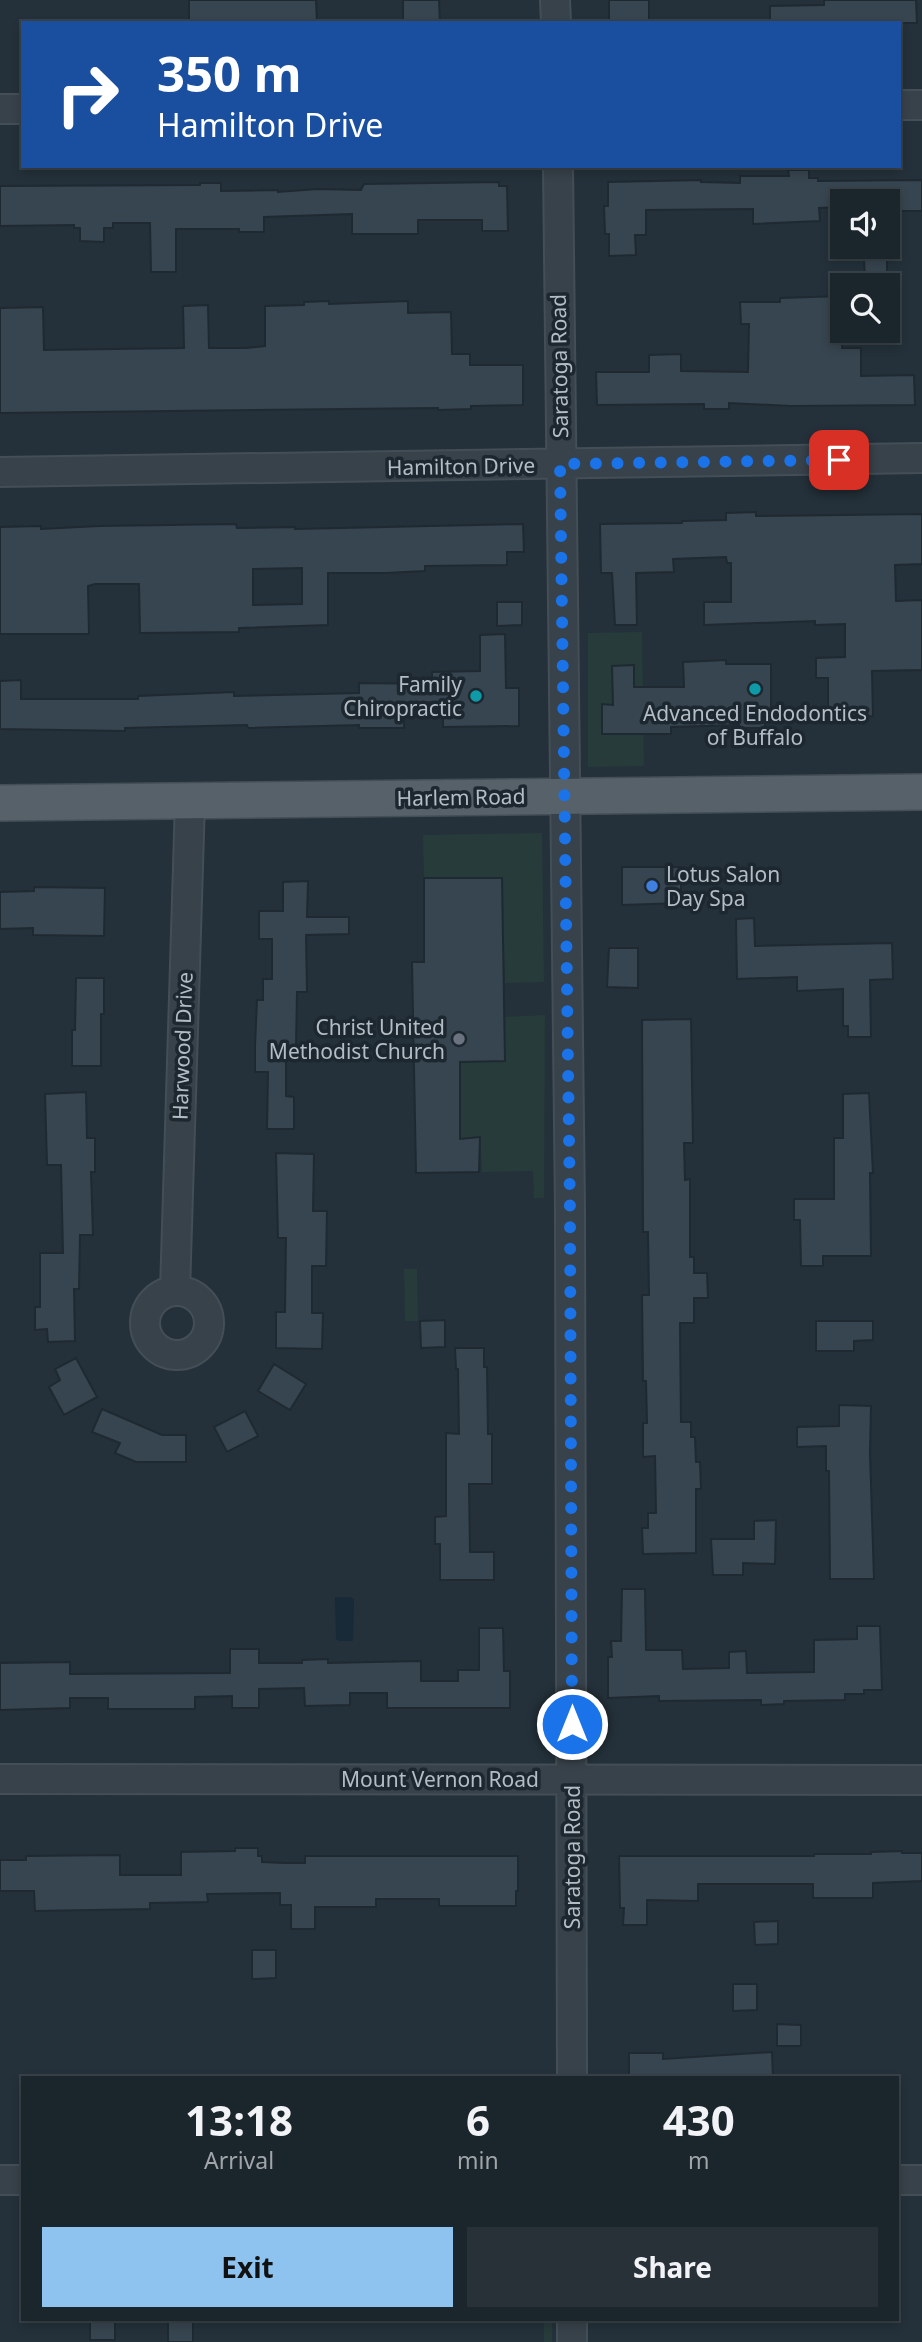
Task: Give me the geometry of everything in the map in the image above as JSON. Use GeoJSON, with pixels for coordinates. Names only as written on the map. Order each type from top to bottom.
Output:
{"type":"FeatureCollection","features":[{"type":"Feature","properties":{"kind":"main road","name":"Harlem Road"},"geometry":{"type":"LineString","coordinates":[[0,803],[922,792]]}},
{"type":"Feature","properties":{"kind":"street"},"geometry":{"type":"LineString","coordinates":[[555,0],[556,21]]}},
{"type":"Feature","properties":{"kind":"street"},"geometry":{"type":"LineString","coordinates":[[901,105],[922,105]]}},
{"type":"Feature","properties":{"kind":"street"},"geometry":{"type":"LineString","coordinates":[[0,109],[21,109]]}},
{"type":"Feature","properties":{"kind":"street","name":"Saratoga Road"},"geometry":{"type":"LineString","coordinates":[[558,168],[566,796],[572,2076]]}},
{"type":"Feature","properties":{"kind":"street","name":"Hamilton Drive"},"geometry":{"type":"LineString","coordinates":[[0,472],[922,458]]}},
{"type":"Feature","properties":{"kind":"street","name":"Harwood Drive"},"geometry":{"type":"LineString","coordinates":[[175,1291],[190,801]]}},
{"type":"Feature","properties":{"kind":"street","name":"Mount Vernon Road"},"geometry":{"type":"LineString","coordinates":[[0,1779],[922,1780]]}},
{"type":"Feature","properties":{"kind":"street"},"geometry":{"type":"LineString","coordinates":[[0,2180],[21,2180]]}},
{"type":"Feature","properties":{"kind":"street"},"geometry":{"type":"LineString","coordinates":[[899,2180],[922,2180]]}},
{"type":"Feature","properties":{"kind":"street"},"geometry":{"type":"LineString","coordinates":[[572,2321],[572,2342]]}},
{"type":"Feature","properties":{"kind":"green space"},"geometry":{"type":"Polygon","coordinates":[[[642,632],[644,766],[588,767],[588,633],[642,632]]]}},
{"type":"Feature","properties":{"kind":"green space"},"geometry":{"type":"Polygon","coordinates":[[[542,833],[544,982],[505,983],[501,878],[424,878],[423,835],[542,833]]]}},
{"type":"Feature","properties":{"kind":"green space"},"geometry":{"type":"Polygon","coordinates":[[[545,1015],[544,1198],[534,1198],[533,1171],[482,1172],[480,1138],[460,1139],[460,1062],[504,1061],[504,1017],[545,1015]]]}},
{"type":"Feature","properties":{"kind":"green space"},"geometry":{"type":"Polygon","coordinates":[[[404,1269],[417,1269],[418,1321],[405,1321],[404,1269]]]}},
{"type":"Feature","properties":{"kind":"green space"},"geometry":{"type":"Polygon","coordinates":[[[544,2321],[552,2321],[552,2342],[544,2342],[544,2321]]]}},
{"type":"Feature","properties":{"kind":"water"},"geometry":{"type":"Polygon","coordinates":[[[335,1597],[354,1599],[353,1641],[336,1639],[335,1597]]]}},
{"type":"Feature","properties":{"kind":"building"},"geometry":{"type":"Polygon","coordinates":[[[189,0],[316,0],[317,21],[189,21],[189,0]]]}},
{"type":"Feature","properties":{"kind":"building"},"geometry":{"type":"Polygon","coordinates":[[[403,0],[439,0],[440,21],[403,21],[403,0]]]}},
{"type":"Feature","properties":{"kind":"building"},"geometry":{"type":"Polygon","coordinates":[[[609,0],[649,0],[649,21],[609,21],[609,0]]]}},
{"type":"Feature","properties":{"kind":"building"},"geometry":{"type":"Polygon","coordinates":[[[824,0],[916,0],[917,23],[770,21],[770,6],[824,5],[824,0]]]}},
{"type":"Feature","properties":{"kind":"building"},"geometry":{"type":"Polygon","coordinates":[[[788,170],[809,170],[809,178],[818,178],[818,181],[922,180],[922,211],[900,211],[900,189],[830,189],[830,208],[819,208],[820,221],[753,224],[753,209],[646,210],[646,235],[635,235],[636,255],[609,256],[609,234],[605,234],[604,206],[608,206],[608,182],[701,180],[740,183],[740,176],[789,176],[788,170]]]}},
{"type":"Feature","properties":{"kind":"building"},"geometry":{"type":"Polygon","coordinates":[[[499,182],[499,186],[507,186],[508,231],[482,231],[482,220],[418,220],[418,234],[352,234],[352,214],[264,217],[264,232],[239,232],[239,229],[176,229],[176,272],[151,272],[150,223],[113,223],[113,228],[104,228],[104,242],[80,241],[80,228],[74,228],[74,225],[0,226],[0,186],[221,183],[221,191],[278,192],[361,190],[364,184],[499,182]]]}},
{"type":"Feature","properties":{"kind":"building"},"geometry":{"type":"Polygon","coordinates":[[[864,260],[887,260],[887,273],[865,273],[864,260]]]}},
{"type":"Feature","properties":{"kind":"building"},"geometry":{"type":"Polygon","coordinates":[[[830,296],[830,343],[842,343],[842,348],[861,348],[861,376],[914,375],[915,405],[791,406],[729,403],[729,409],[704,409],[704,404],[597,405],[596,372],[649,372],[649,355],[681,354],[681,371],[748,372],[749,324],[741,324],[740,302],[780,302],[780,298],[830,296]]]}},
{"type":"Feature","properties":{"kind":"building"},"geometry":{"type":"Polygon","coordinates":[[[329,301],[329,304],[408,301],[408,313],[451,312],[452,354],[470,354],[470,365],[523,365],[523,405],[438,410],[0,413],[0,308],[43,307],[44,350],[184,348],[183,306],[208,305],[209,348],[246,348],[265,346],[265,306],[329,301]]]}},
{"type":"Feature","properties":{"kind":"building"},"geometry":{"type":"Polygon","coordinates":[[[756,512],[756,516],[922,514],[922,564],[895,565],[896,601],[922,600],[922,670],[872,671],[873,716],[828,717],[828,678],[816,678],[816,658],[845,657],[845,624],[815,625],[815,621],[704,625],[704,602],[731,602],[731,563],[727,563],[726,557],[673,559],[674,572],[636,573],[637,625],[615,625],[612,573],[601,573],[600,524],[726,520],[726,513],[756,512]]]}},
{"type":"Feature","properties":{"kind":"building"},"geometry":{"type":"Polygon","coordinates":[[[236,524],[237,528],[295,529],[523,524],[524,552],[507,552],[507,565],[425,566],[425,571],[328,573],[328,625],[239,628],[239,632],[140,633],[139,584],[95,584],[88,586],[89,634],[0,634],[0,527],[41,526],[41,529],[236,524]],[[302,568],[253,569],[253,605],[302,604],[302,568]]]}},
{"type":"Feature","properties":{"kind":"building"},"geometry":{"type":"Polygon","coordinates":[[[497,602],[522,602],[522,625],[497,626],[497,602]]]}},
{"type":"Feature","properties":{"kind":"building"},"geometry":{"type":"Polygon","coordinates":[[[505,634],[506,688],[519,688],[519,726],[443,727],[443,702],[404,703],[404,728],[359,728],[359,725],[248,728],[247,725],[125,728],[125,731],[0,729],[0,681],[21,680],[21,699],[138,699],[138,696],[234,692],[234,696],[359,693],[359,683],[432,684],[432,672],[480,671],[480,635],[505,634]]]}},
{"type":"Feature","properties":{"kind":"building"},"geometry":{"type":"Polygon","coordinates":[[[726,660],[726,664],[771,664],[771,714],[765,714],[765,728],[739,728],[739,725],[671,727],[671,734],[602,734],[602,704],[613,705],[612,666],[634,665],[634,687],[684,687],[683,662],[726,660]]]}},
{"type":"Feature","properties":{"kind":"building","name":"Lotus Salon Day Spa"},"geometry":{"type":"Polygon","coordinates":[[[622,867],[681,867],[681,903],[622,905],[622,867]]]}},
{"type":"Feature","properties":{"kind":"building","name":"Christ United Methodist Church"},"geometry":{"type":"Polygon","coordinates":[[[424,878],[502,878],[505,1061],[460,1062],[460,1139],[480,1137],[479,1172],[416,1173],[412,962],[424,962],[424,878]]]}},
{"type":"Feature","properties":{"kind":"building"},"geometry":{"type":"Polygon","coordinates":[[[308,881],[307,917],[349,917],[349,934],[306,935],[307,992],[297,992],[296,1047],[286,1047],[286,1096],[294,1097],[294,1129],[267,1129],[268,1072],[255,1072],[255,1046],[257,1000],[263,1000],[263,979],[272,979],[272,939],[259,939],[259,911],[283,911],[283,882],[308,881]]]}},
{"type":"Feature","properties":{"kind":"building"},"geometry":{"type":"Polygon","coordinates":[[[34,887],[105,888],[104,936],[33,935],[33,928],[0,929],[0,892],[34,891],[34,887]]]}},
{"type":"Feature","properties":{"kind":"building"},"geometry":{"type":"Polygon","coordinates":[[[754,918],[755,946],[892,943],[893,979],[870,980],[871,1037],[848,1037],[848,1026],[843,1026],[843,989],[797,991],[797,977],[737,979],[736,919],[754,918]]]}},
{"type":"Feature","properties":{"kind":"building"},"geometry":{"type":"Polygon","coordinates":[[[609,948],[638,948],[638,988],[607,987],[609,948]]]}},
{"type":"Feature","properties":{"kind":"building"},"geometry":{"type":"Polygon","coordinates":[[[76,978],[104,978],[101,1066],[72,1066],[76,978]]]}},
{"type":"Feature","properties":{"kind":"building"},"geometry":{"type":"Polygon","coordinates":[[[691,1019],[693,1143],[684,1143],[685,1180],[690,1179],[690,1257],[694,1257],[694,1273],[707,1273],[708,1298],[694,1298],[694,1323],[680,1323],[681,1422],[691,1422],[691,1437],[695,1437],[696,1462],[700,1462],[701,1489],[696,1489],[696,1553],[643,1554],[642,1528],[648,1528],[648,1513],[656,1513],[655,1456],[643,1457],[643,1423],[647,1423],[646,1381],[643,1381],[642,1295],[649,1295],[648,1232],[643,1232],[642,1020],[691,1019]]]}},
{"type":"Feature","properties":{"kind":"building"},"geometry":{"type":"Polygon","coordinates":[[[86,1092],[87,1138],[95,1138],[95,1172],[91,1172],[93,1235],[80,1235],[79,1289],[74,1289],[75,1341],[48,1342],[47,1329],[35,1330],[35,1307],[40,1307],[40,1253],[63,1253],[61,1165],[47,1165],[45,1094],[86,1092]]]}},
{"type":"Feature","properties":{"kind":"building"},"geometry":{"type":"Polygon","coordinates":[[[869,1093],[873,1173],[870,1173],[871,1256],[823,1256],[823,1266],[801,1266],[800,1220],[794,1220],[794,1199],[834,1199],[834,1138],[843,1138],[843,1094],[869,1093]]]}},
{"type":"Feature","properties":{"kind":"building"},"geometry":{"type":"Polygon","coordinates":[[[276,1153],[314,1154],[313,1211],[327,1211],[326,1266],[312,1266],[312,1313],[323,1313],[322,1349],[276,1348],[276,1312],[285,1312],[286,1238],[278,1238],[276,1153]]]}},
{"type":"Feature","properties":{"kind":"building"},"geometry":{"type":"Polygon","coordinates":[[[445,1320],[445,1347],[421,1348],[420,1321],[445,1320]]]}},
{"type":"Feature","properties":{"kind":"building"},"geometry":{"type":"Polygon","coordinates":[[[816,1321],[873,1321],[873,1340],[854,1341],[854,1351],[816,1351],[816,1321]]]}},
{"type":"Feature","properties":{"kind":"building"},"geometry":{"type":"Polygon","coordinates":[[[455,1348],[484,1348],[484,1367],[487,1367],[488,1434],[492,1434],[492,1484],[469,1484],[470,1552],[494,1552],[494,1580],[440,1580],[440,1544],[435,1544],[435,1517],[446,1516],[446,1433],[459,1434],[455,1348]]]}},
{"type":"Feature","properties":{"kind":"building"},"geometry":{"type":"Polygon","coordinates":[[[76,1358],[97,1397],[64,1415],[49,1387],[60,1380],[55,1369],[76,1358]]]}},
{"type":"Feature","properties":{"kind":"building"},"geometry":{"type":"Polygon","coordinates":[[[274,1364],[306,1384],[290,1410],[258,1391],[274,1364]]]}},
{"type":"Feature","properties":{"kind":"building"},"geometry":{"type":"Polygon","coordinates":[[[839,1405],[871,1406],[874,1579],[830,1579],[829,1471],[826,1471],[826,1446],[797,1447],[797,1427],[839,1426],[839,1405]]]}},
{"type":"Feature","properties":{"kind":"building"},"geometry":{"type":"Polygon","coordinates":[[[102,1409],[162,1435],[186,1435],[186,1462],[136,1462],[115,1453],[120,1443],[92,1432],[102,1409]]]}},
{"type":"Feature","properties":{"kind":"building"},"geometry":{"type":"Polygon","coordinates":[[[245,1411],[258,1436],[227,1452],[214,1427],[245,1411]]]}},
{"type":"Feature","properties":{"kind":"building"},"geometry":{"type":"Polygon","coordinates":[[[776,1520],[775,1564],[743,1563],[743,1575],[713,1575],[711,1539],[754,1539],[754,1521],[776,1520]]]}},
{"type":"Feature","properties":{"kind":"building"},"geometry":{"type":"Polygon","coordinates":[[[622,1589],[645,1589],[646,1650],[682,1650],[683,1669],[729,1668],[729,1652],[746,1651],[747,1673],[814,1672],[814,1640],[857,1639],[857,1626],[880,1626],[882,1690],[845,1694],[845,1700],[784,1701],[784,1704],[761,1705],[761,1700],[659,1701],[659,1696],[608,1698],[608,1657],[612,1657],[611,1641],[621,1641],[622,1589]]]}},
{"type":"Feature","properties":{"kind":"building"},"geometry":{"type":"Polygon","coordinates":[[[479,1628],[503,1628],[504,1671],[510,1671],[510,1708],[387,1708],[387,1693],[350,1693],[350,1705],[305,1706],[304,1688],[259,1689],[259,1708],[232,1708],[232,1696],[195,1697],[195,1709],[108,1709],[108,1698],[70,1698],[70,1708],[0,1710],[0,1663],[70,1662],[70,1674],[230,1673],[230,1649],[259,1649],[259,1663],[302,1663],[302,1660],[328,1659],[328,1663],[421,1661],[421,1681],[458,1681],[458,1670],[479,1670],[479,1628]]]}},
{"type":"Feature","properties":{"kind":"building"},"geometry":{"type":"Polygon","coordinates":[[[235,1848],[258,1848],[258,1856],[262,1856],[262,1862],[285,1863],[305,1863],[305,1856],[518,1856],[516,1906],[439,1906],[439,1899],[376,1899],[376,1907],[315,1907],[315,1929],[291,1929],[291,1905],[280,1905],[280,1893],[207,1894],[208,1902],[150,1903],[150,1909],[35,1911],[34,1891],[0,1891],[0,1860],[26,1860],[26,1856],[120,1855],[120,1875],[181,1875],[181,1852],[235,1851],[235,1848]]]}},
{"type":"Feature","properties":{"kind":"building"},"geometry":{"type":"Polygon","coordinates":[[[902,1851],[922,1853],[922,1881],[873,1883],[873,1898],[813,1898],[813,1884],[698,1884],[698,1901],[647,1900],[647,1925],[623,1925],[619,1856],[814,1856],[902,1851]]]}},
{"type":"Feature","properties":{"kind":"building"},"geometry":{"type":"Polygon","coordinates":[[[778,1921],[778,1944],[755,1945],[754,1922],[778,1921]]]}},
{"type":"Feature","properties":{"kind":"building"},"geometry":{"type":"Polygon","coordinates":[[[252,1950],[276,1950],[276,1978],[252,1979],[252,1950]]]}},
{"type":"Feature","properties":{"kind":"building"},"geometry":{"type":"Polygon","coordinates":[[[733,1984],[757,1984],[757,2010],[733,2011],[733,1984]]]}},
{"type":"Feature","properties":{"kind":"building"},"geometry":{"type":"Polygon","coordinates":[[[777,2024],[801,2025],[801,2046],[777,2046],[777,2024]]]}},
{"type":"Feature","properties":{"kind":"building"},"geometry":{"type":"Polygon","coordinates":[[[772,2052],[773,2076],[629,2076],[629,2053],[663,2053],[663,2059],[772,2052]]]}},
{"type":"Feature","properties":{"kind":"building"},"geometry":{"type":"Polygon","coordinates":[[[90,2321],[115,2321],[115,2340],[90,2340],[90,2321]]]}},
{"type":"Feature","properties":{"kind":"building"},"geometry":{"type":"Polygon","coordinates":[[[168,2321],[193,2321],[193,2342],[168,2342],[168,2321]]]}},
{"type":"Feature","properties":{"kind":"place","name":"Advanced Endodontics of Buffalo"},"geometry":{"type":"Point","coordinates":[755,689]}},
{"type":"Feature","properties":{"kind":"place","name":"Family Chiropractic"},"geometry":{"type":"Point","coordinates":[476,696]}},
{"type":"Feature","properties":{"kind":"place","name":"Lotus Salon Day Spa"},"geometry":{"type":"Point","coordinates":[652,886]}},
{"type":"Feature","properties":{"kind":"place","name":"Christ United Methodist Church"},"geometry":{"type":"Point","coordinates":[459,1039]}},
{"type":"Feature","properties":{"kind":"route"},"geometry":{"type":"LineString","coordinates":[[572,1724],[570,1212],[560,464],[839,460]]}}]}
